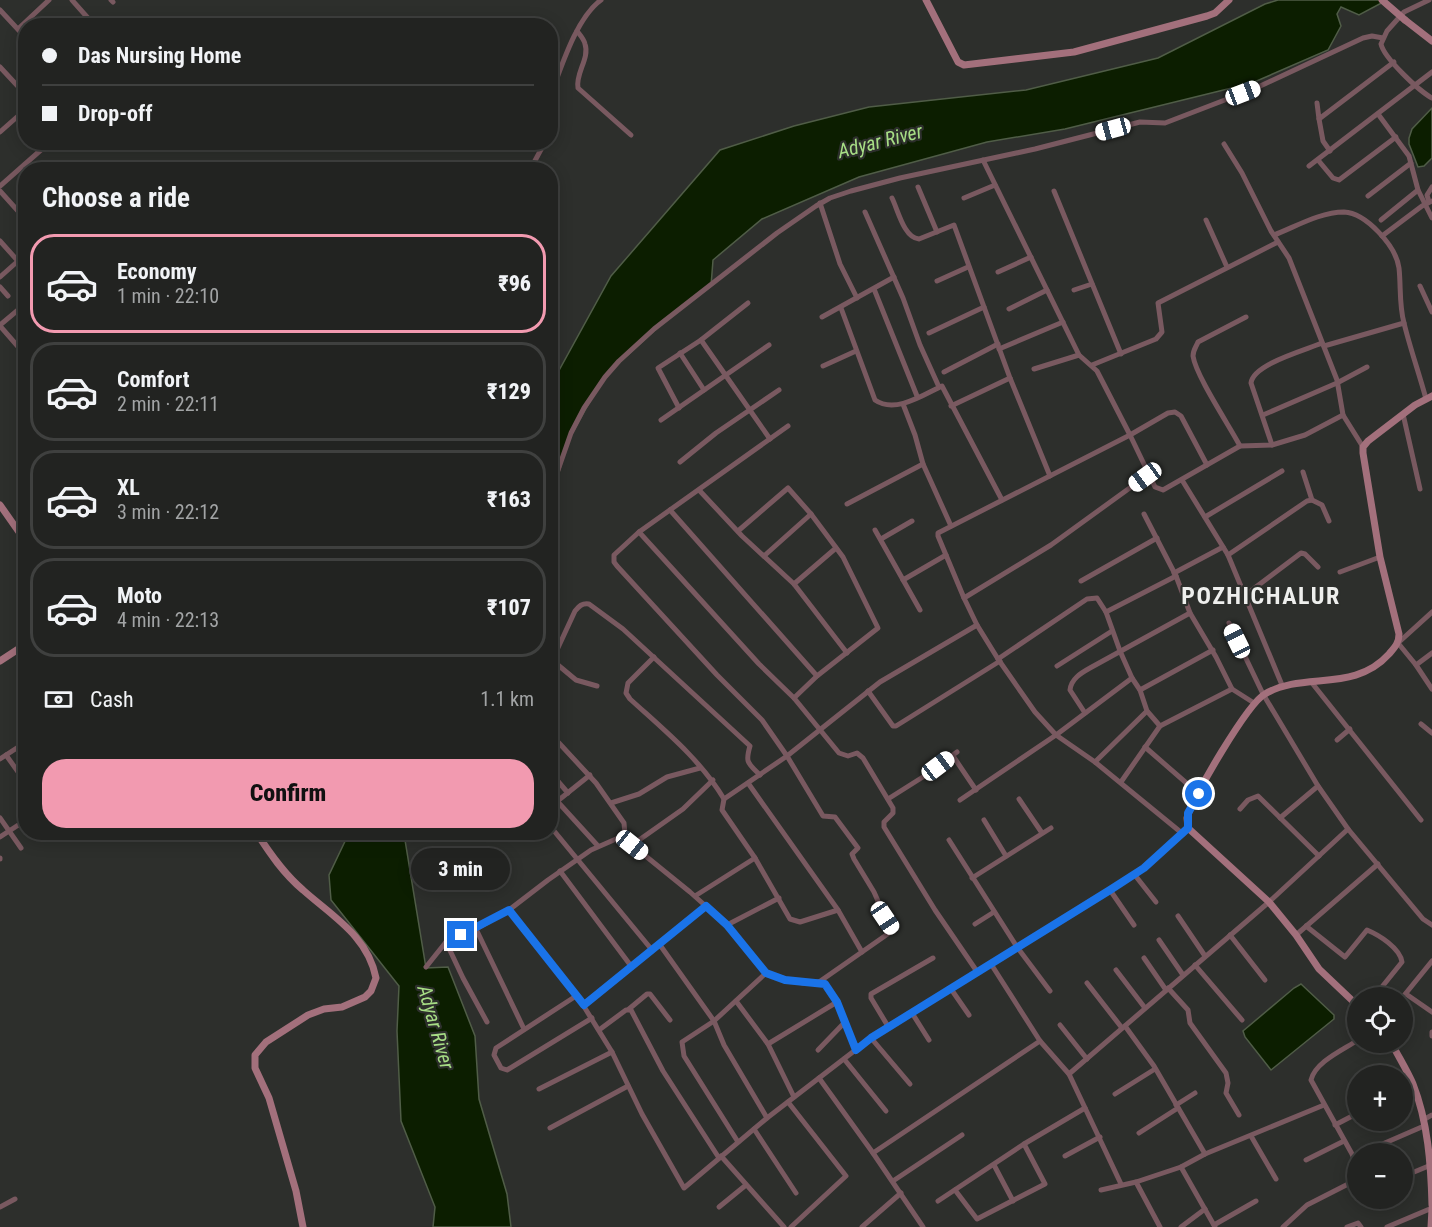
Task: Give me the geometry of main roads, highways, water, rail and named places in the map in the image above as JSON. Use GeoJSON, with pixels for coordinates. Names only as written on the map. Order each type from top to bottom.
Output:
{"type":"FeatureCollection","features":[{"type":"Feature","properties":{"kind":"water","name":"Adyar River"},"geometry":{"type":"Polygon","coordinates":[[[1278,0],[1387,0],[1359,15],[1341,7],[1337,14],[1341,26],[1328,50],[1252,83],[1065,129],[987,142],[859,177],[762,219],[713,260],[711,286],[665,321],[603,378],[568,441],[558,476],[558,372],[611,276],[720,150],[794,126],[869,107],[1026,90],[1158,58],[1265,4],[1278,0]]]}},
{"type":"Feature","properties":{"kind":"water"},"geometry":{"type":"Polygon","coordinates":[[[1432,108],[1432,158],[1424,166],[1418,167],[1409,138],[1412,129],[1432,108]]]}},
{"type":"Feature","properties":{"kind":"water","name":"Adyar River"},"geometry":{"type":"Polygon","coordinates":[[[346,840],[405,840],[426,968],[448,967],[475,1036],[479,1099],[507,1194],[511,1227],[433,1227],[435,1207],[401,1121],[397,1031],[399,986],[331,900],[329,875],[346,840]]]}},
{"type":"Feature","properties":{"kind":"water"},"geometry":{"type":"Polygon","coordinates":[[[1301,984],[1334,1015],[1334,1019],[1271,1070],[1245,1037],[1243,1031],[1301,984]]]}},
{"type":"Feature","properties":{"kind":"district","name":"POZHICHALUR"},"geometry":{"type":"Point","coordinates":[1261,596]}}]}
